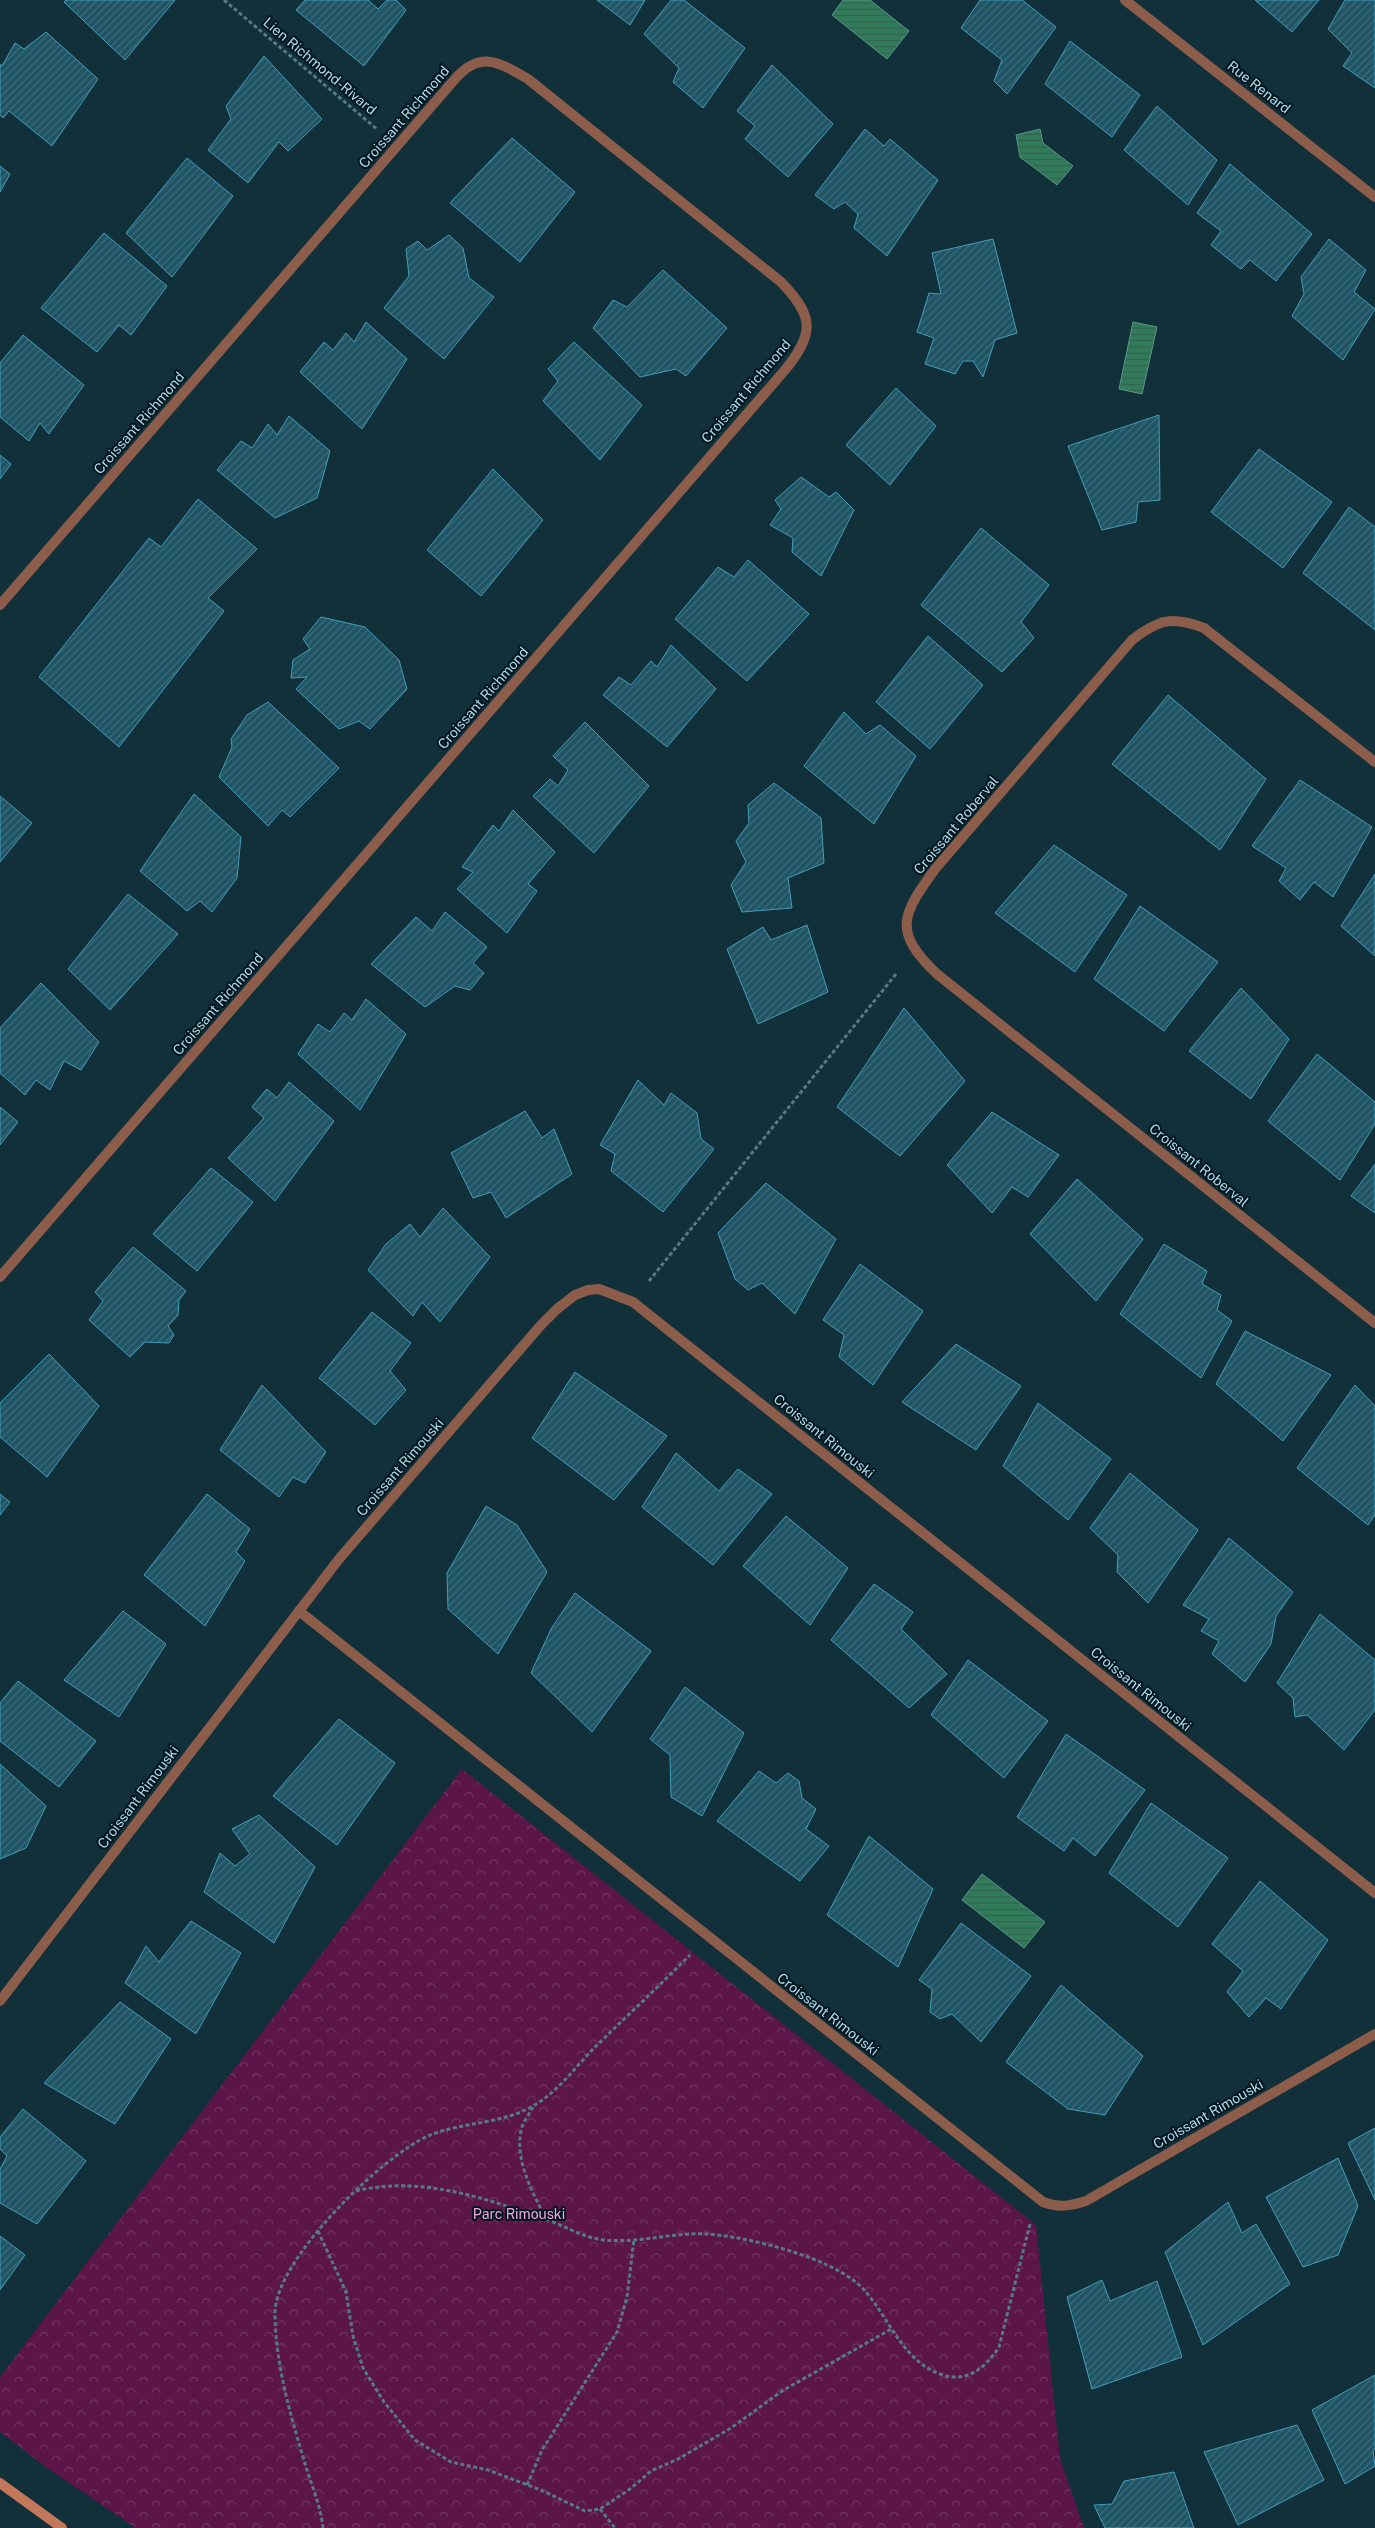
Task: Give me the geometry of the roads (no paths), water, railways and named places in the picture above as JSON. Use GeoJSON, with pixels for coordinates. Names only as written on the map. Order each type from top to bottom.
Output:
{"type":"FeatureCollection","features":[{"type":"Feature","properties":{"kind":"street","name":"Rue Renard"},"geometry":{"type":"LineString","coordinates":[[1125,0],[1375,197]]}},
{"type":"Feature","properties":{"kind":"street","name":"Croissant Richmond"},"geometry":{"type":"LineString","coordinates":[[0,605],[464,68],[476,61],[492,62],[509,68],[528,79],[782,282],[806,312],[809,327],[804,342],[785,370],[0,1277]]}},
{"type":"Feature","properties":{"kind":"street","name":"Croissant Roberval"},"geometry":{"type":"LineString","coordinates":[[1375,762],[1204,628],[1185,621],[1166,620],[1150,626],[1132,640],[935,869],[913,903],[907,919],[906,935],[915,952],[937,974],[1375,1323]]}},
{"type":"Feature","properties":{"kind":"street","name":"Croissant Rimouski"},"geometry":{"type":"LineString","coordinates":[[0,2001],[299,1611],[366,1528],[541,1325],[575,1295],[599,1289],[633,1302],[1375,1893]]}},
{"type":"Feature","properties":{"kind":"street","name":"Croissant Rimouski"},"geometry":{"type":"LineString","coordinates":[[299,1611],[1043,2202],[1055,2207],[1068,2207],[1086,2201],[1375,2034]]}},
{"type":"Feature","properties":{"kind":"street"},"geometry":{"type":"LineString","coordinates":[[0,2484],[62,2528]]}},
{"type":"Feature","properties":{"kind":"park label","name":"Parc Rimouski"},"geometry":{"type":"Point","coordinates":[519,2214]}}]}
